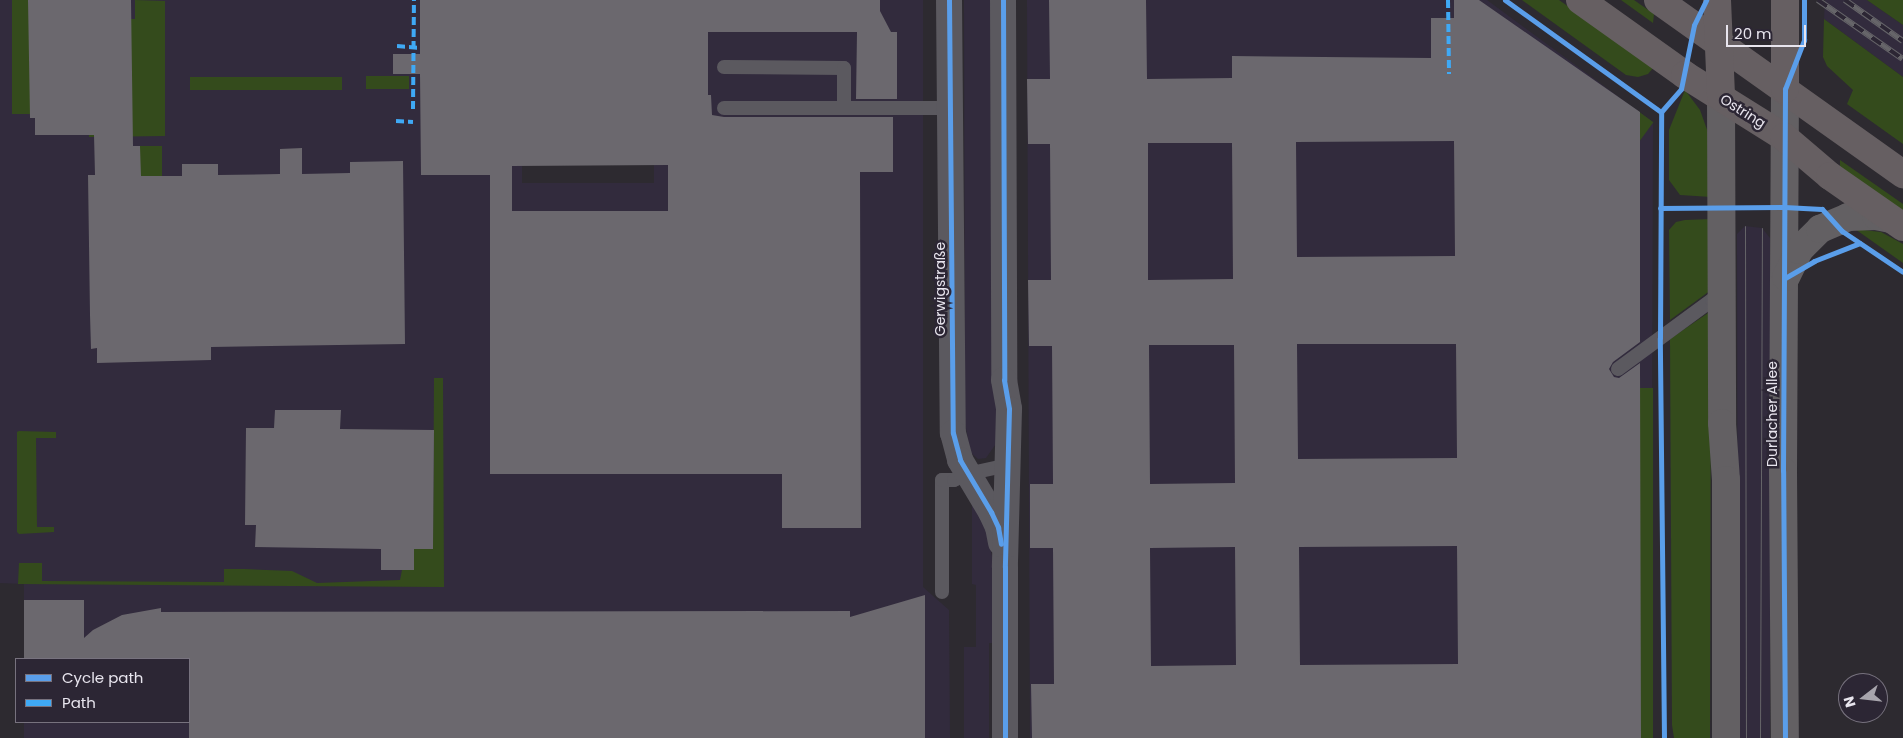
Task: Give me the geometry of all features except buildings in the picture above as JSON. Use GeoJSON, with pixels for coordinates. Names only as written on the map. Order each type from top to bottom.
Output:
{"type":"FeatureCollection","features":[{"type":"Feature","properties":{"kind":"main road","name":"Ostring"},"geometry":{"type":"LineString","coordinates":[[1580,0],[1685,75],[1784,137],[1830,176],[1897,223]]}},
{"type":"Feature","properties":{"kind":"main road"},"geometry":{"type":"LineString","coordinates":[[1658,0],[1903,174]]}},
{"type":"Feature","properties":{"kind":"main road"},"geometry":{"type":"LineString","coordinates":[[1717,0],[1721,97]]}},
{"type":"Feature","properties":{"kind":"main road","name":"Durlacher Allee"},"geometry":{"type":"LineString","coordinates":[[1784,0],[1784,89]]}},
{"type":"Feature","properties":{"kind":"street","name":"Gerwigstraße"},"geometry":{"type":"LineString","coordinates":[[949,0],[952,422],[956,447],[967,474],[991,512],[998,527],[1005,567]]}},
{"type":"Feature","properties":{"kind":"street","name":"Gerwigstraße"},"geometry":{"type":"LineString","coordinates":[[1003,0],[1004,380],[1008,409],[1005,567],[1005,738]]}},
{"type":"Feature","properties":{"kind":"street","name":"Durlacher Allee"},"geometry":{"type":"LineString","coordinates":[[1784,89],[1783,471],[1785,738]]}},
{"type":"Feature","properties":{"kind":"street"},"geometry":{"type":"LineString","coordinates":[[1721,97],[1722,423],[1726,480],[1726,738]]}},
{"type":"Feature","properties":{"kind":"street"},"geometry":{"type":"LineString","coordinates":[[1785,278],[1799,250],[1820,229],[1848,217],[1876,216],[1897,223]]}},
{"type":"Feature","properties":{"kind":"lane"},"geometry":{"type":"LineString","coordinates":[[724,67],[844,68],[844,108]]}},
{"type":"Feature","properties":{"kind":"lane"},"geometry":{"type":"LineString","coordinates":[[724,108],[951,108]]}},
{"type":"Feature","properties":{"kind":"lane"},"geometry":{"type":"LineString","coordinates":[[1618,369],[1712,300],[1723,298]]}},
{"type":"Feature","properties":{"kind":"lane"},"geometry":{"type":"LineString","coordinates":[[942,592],[942,480],[954,480],[967,474],[1008,464]]}},
{"type":"Feature","properties":{"kind":"shaded area"},"geometry":{"type":"Polygon","coordinates":[[[0,0],[522,0],[522,183],[654,183],[654,0],[923,0],[923,587],[949,610],[950,738],[24,738],[24,723],[190,723],[190,658],[24,658],[24,584],[0,583],[0,0]]]}},
{"type":"Feature","properties":{"kind":"shaded area"},"geometry":{"type":"Polygon","coordinates":[[[964,0],[993,0],[998,441],[986,458],[978,459],[971,453],[965,424],[964,0]]]}},
{"type":"Feature","properties":{"kind":"shaded area"},"geometry":{"type":"Polygon","coordinates":[[[1027,0],[1487,0],[1653,122],[1651,738],[1030,738],[1027,0]]]}},
{"type":"Feature","properties":{"kind":"shaded area"},"geometry":{"type":"Polygon","coordinates":[[[1825,0],[1867,0],[1903,25],[1903,77],[1824,19],[1825,0]]]}},
{"type":"Feature","properties":{"kind":"shaded area"},"geometry":{"type":"Polygon","coordinates":[[[1745,226],[1762,228],[1770,238],[1770,738],[1738,738],[1737,234],[1745,226]]]}},
{"type":"Feature","properties":{"kind":"shaded area"},"geometry":{"type":"Polygon","coordinates":[[[972,503],[985,527],[994,564],[992,643],[989,643],[989,738],[964,738],[964,647],[976,647],[976,585],[972,584],[972,503]]]}},
{"type":"Feature","properties":{"kind":"green space"},"geometry":{"type":"Polygon","coordinates":[[[12,0],[34,0],[34,114],[12,114],[12,0]]]}},
{"type":"Feature","properties":{"kind":"green space"},"geometry":{"type":"Polygon","coordinates":[[[135,0],[165,1],[165,136],[89,137],[89,125],[126,19],[135,19],[135,0]]]}},
{"type":"Feature","properties":{"kind":"green space"},"geometry":{"type":"Polygon","coordinates":[[[1522,0],[1559,0],[1654,67],[1648,74],[1638,77],[1626,75],[1522,0]]]}},
{"type":"Feature","properties":{"kind":"green space"},"geometry":{"type":"Polygon","coordinates":[[[1621,0],[1634,0],[1654,14],[1653,23],[1621,0]]]}},
{"type":"Feature","properties":{"kind":"green space"},"geometry":{"type":"Polygon","coordinates":[[[1867,0],[1903,0],[1903,25],[1867,0]]]}},
{"type":"Feature","properties":{"kind":"green space"},"geometry":{"type":"Polygon","coordinates":[[[1824,19],[1903,77],[1903,144],[1847,104],[1853,90],[1827,66],[1823,57],[1824,19]]]}},
{"type":"Feature","properties":{"kind":"green space"},"geometry":{"type":"Polygon","coordinates":[[[366,76],[409,76],[409,89],[366,89],[366,76]]]}},
{"type":"Feature","properties":{"kind":"green space"},"geometry":{"type":"Polygon","coordinates":[[[190,77],[342,77],[342,90],[190,90],[190,77]]]}},
{"type":"Feature","properties":{"kind":"green space"},"geometry":{"type":"Polygon","coordinates":[[[1685,90],[1700,110],[1710,138],[1711,197],[1680,195],[1669,180],[1669,130],[1685,90]]]}},
{"type":"Feature","properties":{"kind":"green space"},"geometry":{"type":"Polygon","coordinates":[[[1638,111],[1653,122],[1517,310],[1502,299],[1638,111]]]}},
{"type":"Feature","properties":{"kind":"green space"},"geometry":{"type":"Polygon","coordinates":[[[140,146],[162,146],[162,176],[140,176],[140,146]]]}},
{"type":"Feature","properties":{"kind":"green space"},"geometry":{"type":"Polygon","coordinates":[[[1840,160],[1903,204],[1903,213],[1840,168],[1840,160]]]}},
{"type":"Feature","properties":{"kind":"green space"},"geometry":{"type":"Polygon","coordinates":[[[1712,219],[1711,290],[1670,320],[1669,230],[1676,222],[1712,219]]]}},
{"type":"Feature","properties":{"kind":"green space"},"geometry":{"type":"Polygon","coordinates":[[[1855,229],[1881,232],[1903,244],[1903,263],[1855,229]]]}},
{"type":"Feature","properties":{"kind":"green space"},"geometry":{"type":"Polygon","coordinates":[[[1711,311],[1710,738],[1674,738],[1672,725],[1670,339],[1711,311]]]}},
{"type":"Feature","properties":{"kind":"green space"},"geometry":{"type":"Polygon","coordinates":[[[434,378],[443,378],[444,587],[18,584],[19,563],[42,563],[42,581],[224,582],[224,569],[292,571],[317,583],[400,580],[402,570],[414,549],[433,549],[434,378]]]}},
{"type":"Feature","properties":{"kind":"green space"},"geometry":{"type":"Polygon","coordinates":[[[1638,388],[1653,388],[1653,738],[1638,738],[1638,388]]]}},
{"type":"Feature","properties":{"kind":"green space"},"geometry":{"type":"Polygon","coordinates":[[[17,432],[56,432],[56,438],[36,438],[37,527],[54,527],[54,532],[19,534],[17,532],[17,432]]]}},
{"type":"Feature","properties":{"kind":"tram line"},"geometry":{"type":"LineString","coordinates":[[1745,226],[1746,738]]}},
{"type":"Feature","properties":{"kind":"tram line"},"geometry":{"type":"LineString","coordinates":[[1760,738],[1762,228]]}},
{"type":"Feature","properties":{"kind":"railway"},"geometry":{"type":"LineString","coordinates":[[1818,0],[1903,59]]}},
{"type":"Feature","properties":{"kind":"railway"},"geometry":{"type":"LineString","coordinates":[[1845,0],[1903,41]]}},
{"type":"Feature","properties":{"kind":"marked path"},"geometry":{"type":"LineString","coordinates":[[413,109],[414,0]]}},
{"type":"Feature","properties":{"kind":"marked path"},"geometry":{"type":"LineString","coordinates":[[1448,0],[1449,74]]}},
{"type":"Feature","properties":{"kind":"marked path"},"geometry":{"type":"LineString","coordinates":[[397,46],[420,48]]}},
{"type":"Feature","properties":{"kind":"marked path"},"geometry":{"type":"LineString","coordinates":[[396,121],[413,122]]}},
{"type":"Feature","properties":{"kind":"cycle path"},"geometry":{"type":"LineString","coordinates":[[949,0],[953,433],[960,460],[991,512],[998,527],[1001,544]]}},
{"type":"Feature","properties":{"kind":"cycle path"},"geometry":{"type":"LineString","coordinates":[[1003,0],[1004,380],[1009,409],[1005,567],[1005,738]]}},
{"type":"Feature","properties":{"kind":"cycle path"},"geometry":{"type":"LineString","coordinates":[[1505,0],[1661,112]]}},
{"type":"Feature","properties":{"kind":"cycle path"},"geometry":{"type":"LineString","coordinates":[[1664,738],[1660,338],[1661,112],[1681,89],[1694,25],[1706,0]]}},
{"type":"Feature","properties":{"kind":"cycle path"},"geometry":{"type":"LineString","coordinates":[[1785,738],[1783,471],[1785,89],[1804,40],[1804,0]]}},
{"type":"Feature","properties":{"kind":"cycle path"},"geometry":{"type":"LineString","coordinates":[[1660,208],[1784,207],[1822,209],[1842,231],[1903,272]]}},
{"type":"Feature","properties":{"kind":"cycle path"},"geometry":{"type":"LineString","coordinates":[[1785,278],[1814,261],[1860,243]]}}]}
